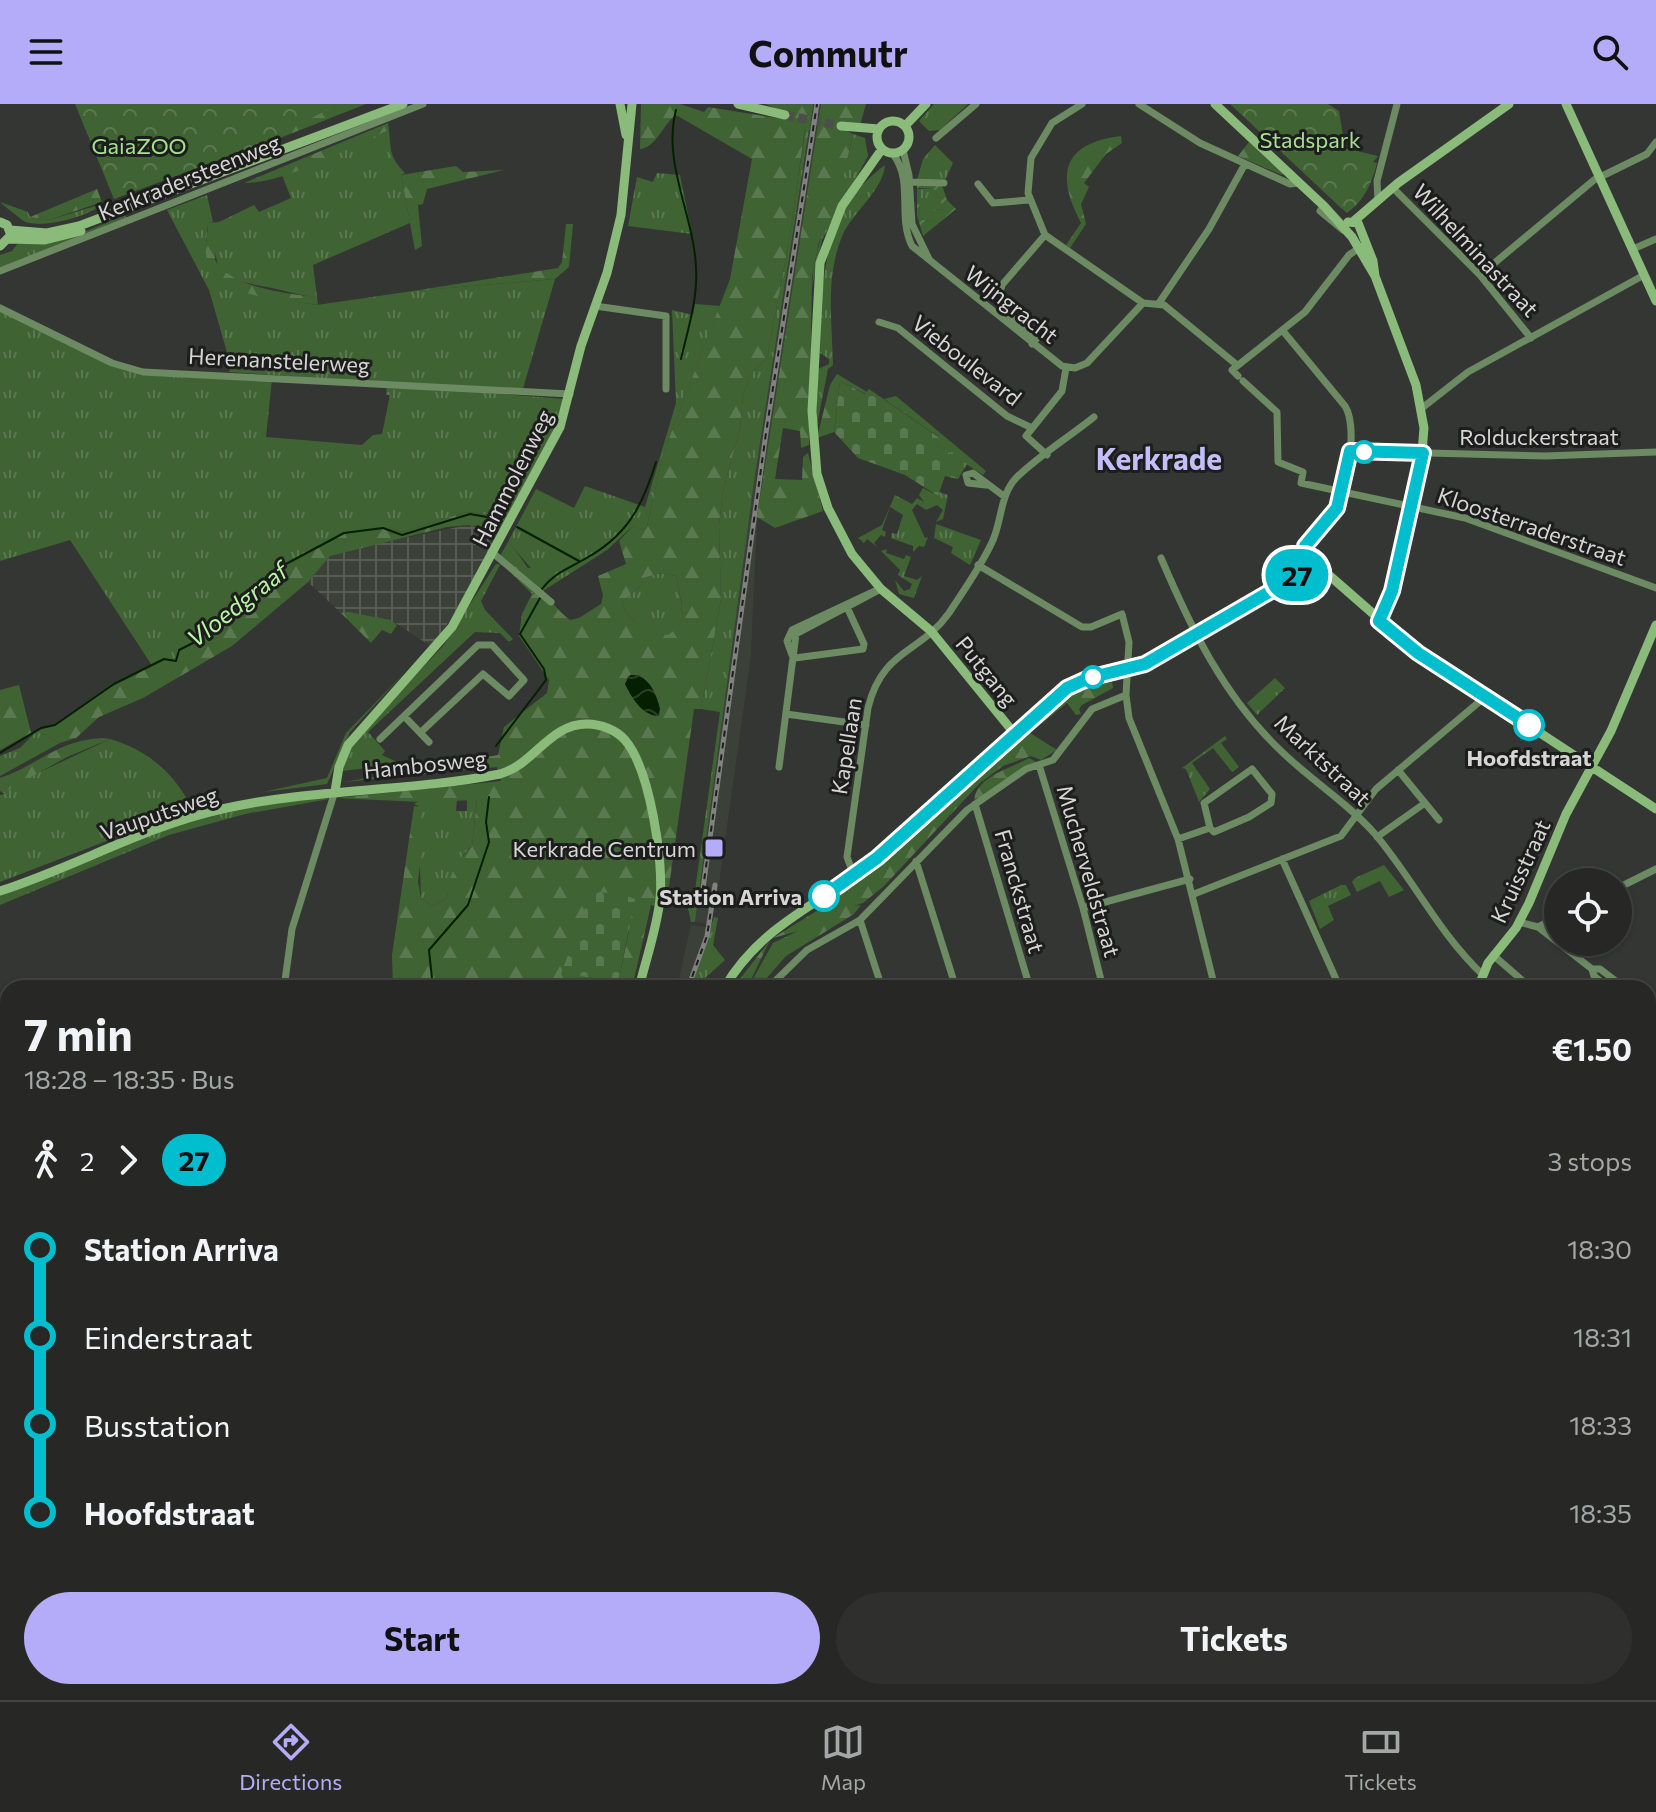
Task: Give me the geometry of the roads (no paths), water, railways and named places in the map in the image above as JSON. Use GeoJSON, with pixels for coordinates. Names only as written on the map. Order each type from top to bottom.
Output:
{"type":"FeatureCollection","features":[{"type":"Feature","properties":{"kind":"main road","name":"Kerkradersteenweg"},"geometry":{"type":"LineString","coordinates":[[10,235],[71,235],[149,200],[403,104]]}},
{"type":"Feature","properties":{"kind":"main road","name":"Hammolenweg"},"geometry":{"type":"LineString","coordinates":[[620,104],[626,138]]}},
{"type":"Feature","properties":{"kind":"main road","name":"Hammolenweg"},"geometry":{"type":"LineString","coordinates":[[335,791],[339,767],[348,745],[452,627],[560,427],[621,215],[626,138],[632,104]]}},
{"type":"Feature","properties":{"kind":"main road"},"geometry":{"type":"LineString","coordinates":[[738,104],[785,115]]}},
{"type":"Feature","properties":{"kind":"main road"},"geometry":{"type":"LineString","coordinates":[[905,126],[926,104]]}},
{"type":"Feature","properties":{"kind":"main road"},"geometry":{"type":"LineString","coordinates":[[1215,104],[1324,206],[1352,228],[1375,276],[1422,408],[1423,453],[1392,591],[1379,621]]}},
{"type":"Feature","properties":{"kind":"main road"},"geometry":{"type":"LineString","coordinates":[[1352,228],[1393,188],[1509,104]]}},
{"type":"Feature","properties":{"kind":"main road"},"geometry":{"type":"LineString","coordinates":[[1566,104],[1656,301]]}},
{"type":"Feature","properties":{"kind":"main road"},"geometry":{"type":"LineString","coordinates":[[878,134],[891,121],[905,126]]}},
{"type":"Feature","properties":{"kind":"main road"},"geometry":{"type":"LineString","coordinates":[[841,126],[878,134]]}},
{"type":"Feature","properties":{"kind":"main road"},"geometry":{"type":"LineString","coordinates":[[878,134],[882,149],[898,152],[909,139],[905,126]]}},
{"type":"Feature","properties":{"kind":"main road","name":"Putgang"},"geometry":{"type":"LineString","coordinates":[[882,149],[842,206],[820,263],[812,411],[815,462],[828,508],[852,554],[881,589],[931,631],[1014,733]]}},
{"type":"Feature","properties":{"kind":"main road"},"geometry":{"type":"LineString","coordinates":[[0,222],[10,235],[0,246]]}},
{"type":"Feature","properties":{"kind":"main road"},"geometry":{"type":"LineString","coordinates":[[729,980],[739,963],[765,935],[854,876],[1014,733],[1077,682],[1128,670],[1314,566],[1322,569],[1418,653],[1656,808]]}},
{"type":"Feature","properties":{"kind":"main road","name":"Kruisstraat"},"geometry":{"type":"LineString","coordinates":[[1481,980],[1493,955],[1519,922],[1566,814],[1592,767],[1656,625]]}},
{"type":"Feature","properties":{"kind":"main road","name":"Hambosweg"},"geometry":{"type":"LineString","coordinates":[[335,791],[500,774],[522,765],[564,728],[589,724],[617,733],[632,750],[645,786],[660,867],[659,903],[641,980]]}},
{"type":"Feature","properties":{"kind":"main road","name":"Vauputsweg"},"geometry":{"type":"LineString","coordinates":[[0,891],[198,814],[335,791]]}},
{"type":"Feature","properties":{"kind":"street","name":"Kerkradersteenweg"},"geometry":{"type":"LineString","coordinates":[[0,271],[389,108],[423,104]]}},
{"type":"Feature","properties":{"kind":"street"},"geometry":{"type":"LineString","coordinates":[[936,138],[976,104]]}},
{"type":"Feature","properties":{"kind":"street"},"geometry":{"type":"LineString","coordinates":[[1082,104],[1052,123],[1035,145],[1028,174],[1029,200],[1045,235],[1143,303],[1159,303],[1234,367],[1283,331],[1317,299],[1362,246]]}},
{"type":"Feature","properties":{"kind":"street"},"geometry":{"type":"LineString","coordinates":[[1139,104],[1200,143],[1290,184],[1299,183]]}},
{"type":"Feature","properties":{"kind":"street"},"geometry":{"type":"LineString","coordinates":[[1378,201],[1377,181],[1397,104]]}},
{"type":"Feature","properties":{"kind":"street"},"geometry":{"type":"LineString","coordinates":[[1480,275],[1601,176],[1655,148]]}},
{"type":"Feature","properties":{"kind":"street","name":"Wijngracht"},"geometry":{"type":"LineString","coordinates":[[898,152],[907,182],[912,224],[933,264],[1032,344],[1068,368]]}},
{"type":"Feature","properties":{"kind":"street"},"geometry":{"type":"LineString","coordinates":[[1159,303],[1209,229],[1245,164]]}},
{"type":"Feature","properties":{"kind":"street"},"geometry":{"type":"LineString","coordinates":[[907,182],[944,183]]}},
{"type":"Feature","properties":{"kind":"street"},"geometry":{"type":"LineString","coordinates":[[978,184],[993,203],[1029,200]]}},
{"type":"Feature","properties":{"kind":"street","name":"Wilhelminastraat"},"geometry":{"type":"LineString","coordinates":[[1393,188],[1480,275],[1531,338]]}},
{"type":"Feature","properties":{"kind":"street"},"geometry":{"type":"LineString","coordinates":[[1032,344],[1037,338],[1004,310],[999,295],[1002,285],[1045,235]]}},
{"type":"Feature","properties":{"kind":"street"},"geometry":{"type":"LineString","coordinates":[[1633,249],[1656,239]]}},
{"type":"Feature","properties":{"kind":"street"},"geometry":{"type":"LineString","coordinates":[[1422,408],[1468,372],[1644,275]]}},
{"type":"Feature","properties":{"kind":"street"},"geometry":{"type":"LineString","coordinates":[[1068,368],[1087,363],[1143,303]]}},
{"type":"Feature","properties":{"kind":"street"},"geometry":{"type":"LineString","coordinates":[[595,306],[666,316],[666,389]]}},
{"type":"Feature","properties":{"kind":"street","name":"Herenanstelerweg"},"geometry":{"type":"LineString","coordinates":[[0,308],[112,363],[143,372],[570,394]]}},
{"type":"Feature","properties":{"kind":"street","name":"Vieboulevard"},"geometry":{"type":"LineString","coordinates":[[879,322],[898,328],[1007,416],[1032,428]]}},
{"type":"Feature","properties":{"kind":"street"},"geometry":{"type":"LineString","coordinates":[[1283,331],[1349,412],[1352,425],[1350,451],[1336,510],[1306,545],[1305,554],[1314,566]]}},
{"type":"Feature","properties":{"kind":"street","name":"Kloosterraderstraat"},"geometry":{"type":"LineString","coordinates":[[1234,367],[1241,379],[1277,412],[1278,462],[1303,472],[1301,483],[1412,505],[1485,524],[1656,588]]}},
{"type":"Feature","properties":{"kind":"street","name":"Vieboulevard"},"geometry":{"type":"LineString","coordinates":[[1047,455],[1026,436],[1062,391],[1068,368]]}},
{"type":"Feature","properties":{"kind":"street"},"geometry":{"type":"LineString","coordinates":[[986,485],[1005,497],[1017,478],[1094,417]]}},
{"type":"Feature","properties":{"kind":"street","name":"Rolduckerstraat"},"geometry":{"type":"LineString","coordinates":[[1350,451],[1485,455],[1656,452]]}},
{"type":"Feature","properties":{"kind":"street","name":"Kapellaan"},"geometry":{"type":"LineString","coordinates":[[854,876],[847,857],[871,697],[882,673],[894,658],[946,616],[994,537],[1005,497]]}},
{"type":"Feature","properties":{"kind":"street"},"geometry":{"type":"LineString","coordinates":[[494,554],[551,602]]}},
{"type":"Feature","properties":{"kind":"street","name":"Marktstraat"},"geometry":{"type":"LineString","coordinates":[[1161,558],[1195,635],[1219,675],[1269,739],[1377,837],[1460,951],[1483,975]]}},
{"type":"Feature","properties":{"kind":"street"},"geometry":{"type":"LineString","coordinates":[[978,565],[1082,627],[1091,627],[1122,614],[1129,642],[1126,695],[1129,718],[1178,839],[1194,894],[1211,980]]}},
{"type":"Feature","properties":{"kind":"street"},"geometry":{"type":"LineString","coordinates":[[779,767],[796,634],[881,589]]}},
{"type":"Feature","properties":{"kind":"street"},"geometry":{"type":"LineString","coordinates":[[795,658],[861,651],[864,644],[847,606]]}},
{"type":"Feature","properties":{"kind":"street"},"geometry":{"type":"LineString","coordinates":[[380,739],[478,645],[492,645],[524,680],[509,696],[483,674],[421,732]]}},
{"type":"Feature","properties":{"kind":"street"},"geometry":{"type":"LineString","coordinates":[[776,980],[807,950],[860,920],[975,804],[1039,765],[1053,760],[1092,709],[1126,695]]}},
{"type":"Feature","properties":{"kind":"street"},"geometry":{"type":"LineString","coordinates":[[1194,894],[1341,836],[1376,789],[1485,697]]}},
{"type":"Feature","properties":{"kind":"street"},"geometry":{"type":"LineString","coordinates":[[786,714],[866,725]]}},
{"type":"Feature","properties":{"kind":"street"},"geometry":{"type":"LineString","coordinates":[[404,716],[429,742]]}},
{"type":"Feature","properties":{"kind":"street","name":"Mucherveldstraat"},"geometry":{"type":"LineString","coordinates":[[1039,765],[1083,908],[1101,980]]}},
{"type":"Feature","properties":{"kind":"street"},"geometry":{"type":"LineString","coordinates":[[1252,769],[1272,794],[1271,803],[1249,817],[1214,832],[1210,828],[1204,803],[1252,769]]}},
{"type":"Feature","properties":{"kind":"street"},"geometry":{"type":"LineString","coordinates":[[1398,770],[1439,820]]}},
{"type":"Feature","properties":{"kind":"street"},"geometry":{"type":"LineString","coordinates":[[285,980],[292,929],[335,791]]}},
{"type":"Feature","properties":{"kind":"street"},"geometry":{"type":"LineString","coordinates":[[1377,837],[1425,803]]}},
{"type":"Feature","properties":{"kind":"street","name":"Franckstraat"},"geometry":{"type":"LineString","coordinates":[[975,804],[1028,980]]}},
{"type":"Feature","properties":{"kind":"street"},"geometry":{"type":"LineString","coordinates":[[1178,839],[1210,828]]}},
{"type":"Feature","properties":{"kind":"street"},"geometry":{"type":"LineString","coordinates":[[1282,859],[1336,980]]}},
{"type":"Feature","properties":{"kind":"street"},"geometry":{"type":"LineString","coordinates":[[916,861],[953,980]]}},
{"type":"Feature","properties":{"kind":"street"},"geometry":{"type":"LineString","coordinates":[[1632,881],[1656,869]]}},
{"type":"Feature","properties":{"kind":"street"},"geometry":{"type":"LineString","coordinates":[[1083,908],[1190,879]]}},
{"type":"Feature","properties":{"kind":"street"},"geometry":{"type":"LineString","coordinates":[[860,920],[879,980]]}},
{"type":"Feature","properties":{"kind":"street"},"geometry":{"type":"LineString","coordinates":[[1519,922],[1538,927],[1592,969],[1599,980]]}},
{"type":"Feature","properties":{"kind":"street"},"geometry":{"type":"LineString","coordinates":[[1538,927],[1544,924]]}},
{"type":"Feature","properties":{"kind":"street"},"geometry":{"type":"LineString","coordinates":[[1493,955],[1522,980]]}},
{"type":"Feature","properties":{"kind":"street"},"geometry":{"type":"LineString","coordinates":[[1592,969],[1600,969],[1614,980]]}},
{"type":"Feature","properties":{"kind":"street"},"geometry":{"type":"LineString","coordinates":[[1457,1700],[1472,1700]]}},
{"type":"Feature","properties":{"kind":"water"},"geometry":{"type":"Polygon","coordinates":[[[630,675],[642,678],[651,686],[660,709],[658,716],[642,709],[634,700],[625,684],[630,675]]]}},
{"type":"Feature","properties":{"kind":"waterway"},"geometry":{"type":"LineString","coordinates":[[676,110],[673,150],[696,268],[694,302],[681,359]]}},
{"type":"Feature","properties":{"kind":"waterway"},"geometry":{"type":"LineString","coordinates":[[542,589],[556,576],[598,551],[621,531],[638,507],[656,462]]}},
{"type":"Feature","properties":{"kind":"waterway","name":"Vloedgraaf"},"geometry":{"type":"LineString","coordinates":[[0,753],[41,728],[55,725],[114,684],[164,659],[176,661],[179,650],[195,642],[210,625],[247,598],[271,572],[344,533],[383,528],[402,535],[470,514],[498,519]]}},
{"type":"Feature","properties":{"kind":"waterway","name":"Vloedgraaf"},"geometry":{"type":"LineString","coordinates":[[517,527],[579,561]]}},
{"type":"Feature","properties":{"kind":"waterway"},"geometry":{"type":"LineString","coordinates":[[496,746],[546,680],[544,669],[520,634],[540,598]]}},
{"type":"Feature","properties":{"kind":"waterway"},"geometry":{"type":"LineString","coordinates":[[432,980],[429,950],[468,905],[489,842],[486,822],[489,797]]}},
{"type":"Feature","properties":{"kind":"tunnel"},"geometry":{"type":"LineString","coordinates":[[785,115],[841,126]]}},
{"type":"Feature","properties":{"kind":"railway"},"geometry":{"type":"LineString","coordinates":[[701,903],[766,433],[817,104]]}},
{"type":"Feature","properties":{"kind":"railway"},"geometry":{"type":"LineString","coordinates":[[691,980],[707,936],[715,885]]}},
{"type":"Feature","properties":{"kind":"place","name":"Hoofdstraat"},"geometry":{"type":"Point","coordinates":[1529,725]}},
{"type":"Feature","properties":{"kind":"place","name":"Kerkrade Centrum"},"geometry":{"type":"Point","coordinates":[714,848]}},
{"type":"Feature","properties":{"kind":"place","name":"Station Arriva"},"geometry":{"type":"Point","coordinates":[824,896]}},
{"type":"Feature","properties":{"kind":"district","name":"Kerkrade"},"geometry":{"type":"Point","coordinates":[1159,457]}},
{"type":"Feature","properties":{"kind":"park label","name":"Stadspark"},"geometry":{"type":"Point","coordinates":[1310,139]}},
{"type":"Feature","properties":{"kind":"park label","name":"GaiaZOO"},"geometry":{"type":"Point","coordinates":[139,145]}}]}
